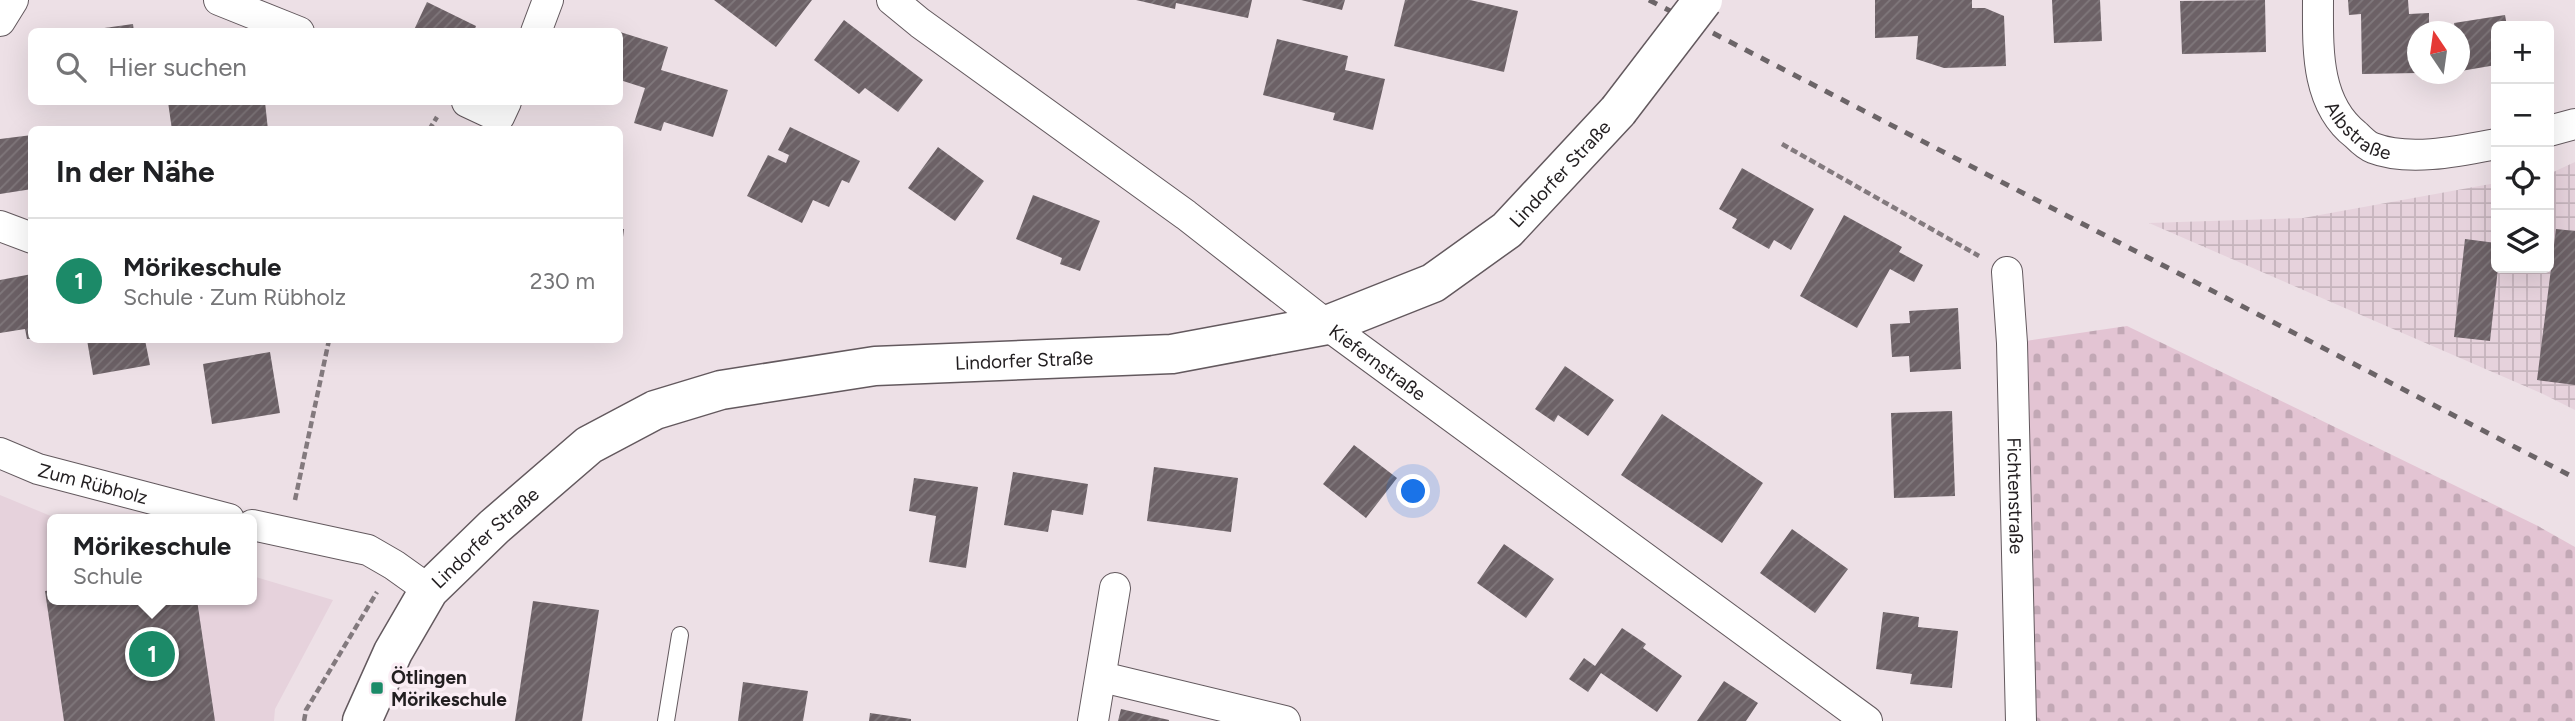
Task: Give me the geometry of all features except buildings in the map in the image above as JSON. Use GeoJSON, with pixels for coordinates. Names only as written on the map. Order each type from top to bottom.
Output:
{"type":"FeatureCollection","features":[{"type":"Feature","properties":{"kind":"street"},"geometry":{"type":"LineString","coordinates":[[0,21],[13,0]]}},
{"type":"Feature","properties":{"kind":"street"},"geometry":{"type":"LineString","coordinates":[[219,0],[289,28]]}},
{"type":"Feature","properties":{"kind":"street"},"geometry":{"type":"LineString","coordinates":[[538,28],[548,0]]}},
{"type":"Feature","properties":{"kind":"street","name":"Kiefernstraße"},"geometry":{"type":"LineString","coordinates":[[892,0],[1186,215],[1327,325],[1867,721]]}},
{"type":"Feature","properties":{"kind":"street","name":"Lindorfer Straße"},"geometry":{"type":"LineString","coordinates":[[362,721],[393,652],[429,590],[494,527],[589,445],[655,410],[721,390],[875,366],[1172,354],[1327,325],[1433,283],[1507,230],[1618,111],[1703,0]]}},
{"type":"Feature","properties":{"kind":"street","name":"Albstraße"},"geometry":{"type":"LineString","coordinates":[[2318,0],[2322,80],[2331,108],[2347,129],[2372,148],[2407,154],[2452,152],[2491,145]]}},
{"type":"Feature","properties":{"kind":"street"},"geometry":{"type":"LineString","coordinates":[[482,105],[502,109]]}},
{"type":"Feature","properties":{"kind":"street"},"geometry":{"type":"LineString","coordinates":[[2554,130],[2575,124]]}},
{"type":"Feature","properties":{"kind":"street"},"geometry":{"type":"LineString","coordinates":[[0,226],[28,236]]}},
{"type":"Feature","properties":{"kind":"street","name":"Fichtenstraße"},"geometry":{"type":"LineString","coordinates":[[2007,272],[2012,343],[2021,721]]}},
{"type":"Feature","properties":{"kind":"street","name":"Zum Rübholz"},"geometry":{"type":"LineString","coordinates":[[0,453],[38,469],[210,514]]}},
{"type":"Feature","properties":{"kind":"street"},"geometry":{"type":"LineString","coordinates":[[257,526],[368,550],[429,590]]}},
{"type":"Feature","properties":{"kind":"street"},"geometry":{"type":"LineString","coordinates":[[1093,721],[1115,588]]}},
{"type":"Feature","properties":{"kind":"street"},"geometry":{"type":"LineString","coordinates":[[1102,677],[1285,721]]}},
{"type":"Feature","properties":{"kind":"lane"},"geometry":{"type":"LineString","coordinates":[[666,721],[680,635]]}},
{"type":"Feature","properties":{"kind":"path"},"geometry":{"type":"LineString","coordinates":[[1782,144],[2007,272]]}},
{"type":"Feature","properties":{"kind":"path"},"geometry":{"type":"LineString","coordinates":[[288,535],[328,343]]}},
{"type":"Feature","properties":{"kind":"path"},"geometry":{"type":"LineString","coordinates":[[304,721],[306,710],[394,565]]}},
{"type":"Feature","properties":{"kind":"shaded area"},"geometry":{"type":"Polygon","coordinates":[[[2575,162],[2575,410],[2149,223],[2303,218],[2491,184],[2491,273],[2554,273],[2554,172],[2575,162]]]}},
{"type":"Feature","properties":{"kind":"shaded area"},"geometry":{"type":"Polygon","coordinates":[[[0,495],[47,514],[47,605],[257,605],[257,577],[333,600],[275,709],[274,721],[0,721],[0,495]]]}},
{"type":"Feature","properties":{"kind":"green space"},"geometry":{"type":"Polygon","coordinates":[[[2127,326],[2538,526],[2575,547],[2575,721],[2021,721],[2012,343],[2127,326]]]}},
{"type":"Feature","properties":{"kind":"railway"},"geometry":{"type":"LineString","coordinates":[[1649,0],[2575,478]]}},
{"type":"Feature","properties":{"kind":"place","name":"Mörikeschule"},"geometry":{"type":"Point","coordinates":[152,654]}},
{"type":"Feature","properties":{"kind":"place","name":"Ötlingen Mörikeschule"},"geometry":{"type":"Point","coordinates":[377,688]}}]}
